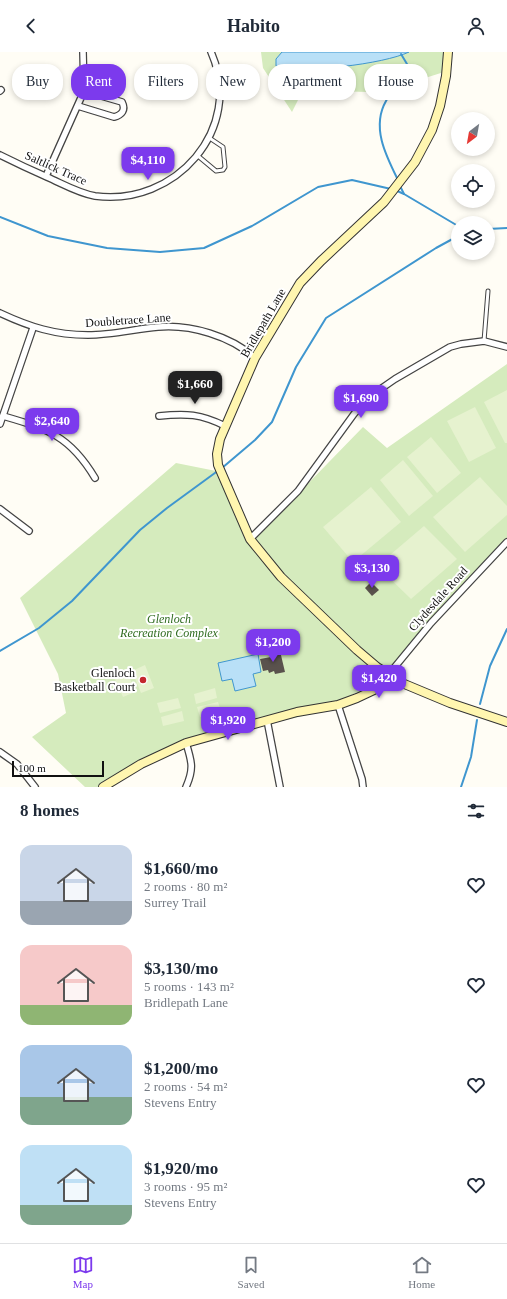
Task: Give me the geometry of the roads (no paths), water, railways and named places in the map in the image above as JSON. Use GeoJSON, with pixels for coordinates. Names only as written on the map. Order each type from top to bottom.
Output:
{"type":"FeatureCollection","features":[{"type":"Feature","properties":{"kind":"street"},"geometry":{"type":"LineString","coordinates":[[83,52],[83,64]]}},
{"type":"Feature","properties":{"kind":"street","name":"Saltlick Trace"},"geometry":{"type":"LineString","coordinates":[[0,155],[85,193],[103,196],[122,196],[148,191],[165,184],[186,169],[198,156],[214,124],[220,96],[220,78],[211,52]]}},
{"type":"Feature","properties":{"kind":"street","name":"Bridlepath Lane"},"geometry":{"type":"LineString","coordinates":[[448,52],[446,76],[440,106],[432,130],[415,162],[384,202],[309,272],[294,292],[255,358],[225,426],[217,454],[220,472],[250,539],[293,589],[357,650],[377,667],[402,683],[423,693],[507,722]]}},
{"type":"Feature","properties":{"kind":"street"},"geometry":{"type":"LineString","coordinates":[[46,176],[80,100]]}},
{"type":"Feature","properties":{"kind":"street"},"geometry":{"type":"LineString","coordinates":[[78,106],[114,117],[119,116],[124,106],[122,102],[115,100]]}},
{"type":"Feature","properties":{"kind":"street","name":"Doubletrace Lane"},"geometry":{"type":"LineString","coordinates":[[0,313],[33,328],[87,335],[159,327],[180,328],[219,337],[255,358]]}},
{"type":"Feature","properties":{"kind":"street"},"geometry":{"type":"LineString","coordinates":[[0,424],[33,328]]}},
{"type":"Feature","properties":{"kind":"street"},"geometry":{"type":"LineString","coordinates":[[250,539],[298,491],[332,441],[366,400],[395,379],[450,347],[461,344],[484,342],[507,347]]}},
{"type":"Feature","properties":{"kind":"street"},"geometry":{"type":"LineString","coordinates":[[159,416],[190,414],[201,416],[225,426]]}},
{"type":"Feature","properties":{"kind":"street"},"geometry":{"type":"LineString","coordinates":[[3,416],[54,433],[64,440],[82,458],[95,478]]}},
{"type":"Feature","properties":{"kind":"street"},"geometry":{"type":"LineString","coordinates":[[0,509],[29,531]]}},
{"type":"Feature","properties":{"kind":"street","name":"Clydesdale Road"},"geometry":{"type":"LineString","coordinates":[[389,674],[431,623],[507,542]]}},
{"type":"Feature","properties":{"kind":"street"},"geometry":{"type":"LineString","coordinates":[[103,787],[141,764],[186,743],[297,712],[338,705],[374,690],[389,674]]}},
{"type":"Feature","properties":{"kind":"street"},"geometry":{"type":"LineString","coordinates":[[338,705],[363,787]]}},
{"type":"Feature","properties":{"kind":"street"},"geometry":{"type":"LineString","coordinates":[[267,720],[280,787]]}},
{"type":"Feature","properties":{"kind":"street"},"geometry":{"type":"LineString","coordinates":[[186,743],[192,762],[192,768],[186,787]]}},
{"type":"Feature","properties":{"kind":"street"},"geometry":{"type":"LineString","coordinates":[[0,752],[17,764],[35,787]]}},
{"type":"Feature","properties":{"kind":"lane"},"geometry":{"type":"LineString","coordinates":[[198,156],[213,170],[220,171],[225,167],[223,147],[208,137]]}},
{"type":"Feature","properties":{"kind":"lane"},"geometry":{"type":"LineString","coordinates":[[484,342],[488,291]]}},
{"type":"Feature","properties":{"kind":"water"},"geometry":{"type":"Polygon","coordinates":[[[282,52],[409,52],[381,60],[356,65],[276,64],[276,59],[282,52]]]}},
{"type":"Feature","properties":{"kind":"water"},"geometry":{"type":"Polygon","coordinates":[[[258,654],[261,672],[253,674],[256,686],[235,691],[232,679],[222,681],[218,663],[258,654]]]}},
{"type":"Feature","properties":{"kind":"waterway"},"geometry":{"type":"LineString","coordinates":[[398,180],[385,151],[380,131],[380,121],[386,101],[400,79],[407,64],[401,54]]}},
{"type":"Feature","properties":{"kind":"waterway"},"geometry":{"type":"LineString","coordinates":[[0,217],[48,236],[107,248],[160,252],[204,248],[252,226],[318,187],[352,180],[391,189]]}},
{"type":"Feature","properties":{"kind":"waterway"},"geometry":{"type":"LineString","coordinates":[[400,186],[404,194]]}},
{"type":"Feature","properties":{"kind":"waterway"},"geometry":{"type":"LineString","coordinates":[[395,190],[451,222]]}},
{"type":"Feature","properties":{"kind":"waterway"},"geometry":{"type":"LineString","coordinates":[[495,229],[507,228]]}},
{"type":"Feature","properties":{"kind":"waterway"},"geometry":{"type":"LineString","coordinates":[[222,468],[255,440],[272,422],[296,367],[326,318],[451,240]]}},
{"type":"Feature","properties":{"kind":"waterway"},"geometry":{"type":"LineString","coordinates":[[0,651],[39,628],[72,601],[140,530],[219,470]]}},
{"type":"Feature","properties":{"kind":"waterway"},"geometry":{"type":"LineString","coordinates":[[480,704],[490,666],[507,629]]}},
{"type":"Feature","properties":{"kind":"waterway"},"geometry":{"type":"LineString","coordinates":[[461,787],[471,757],[477,720]]}},
{"type":"Feature","properties":{"kind":"place","name":"Glenloch Basketball Court"},"geometry":{"type":"Point","coordinates":[143,680]}},
{"type":"Feature","properties":{"kind":"park label","name":"Glenloch Recreation Complex"},"geometry":{"type":"Point","coordinates":[169,626]}}]}
